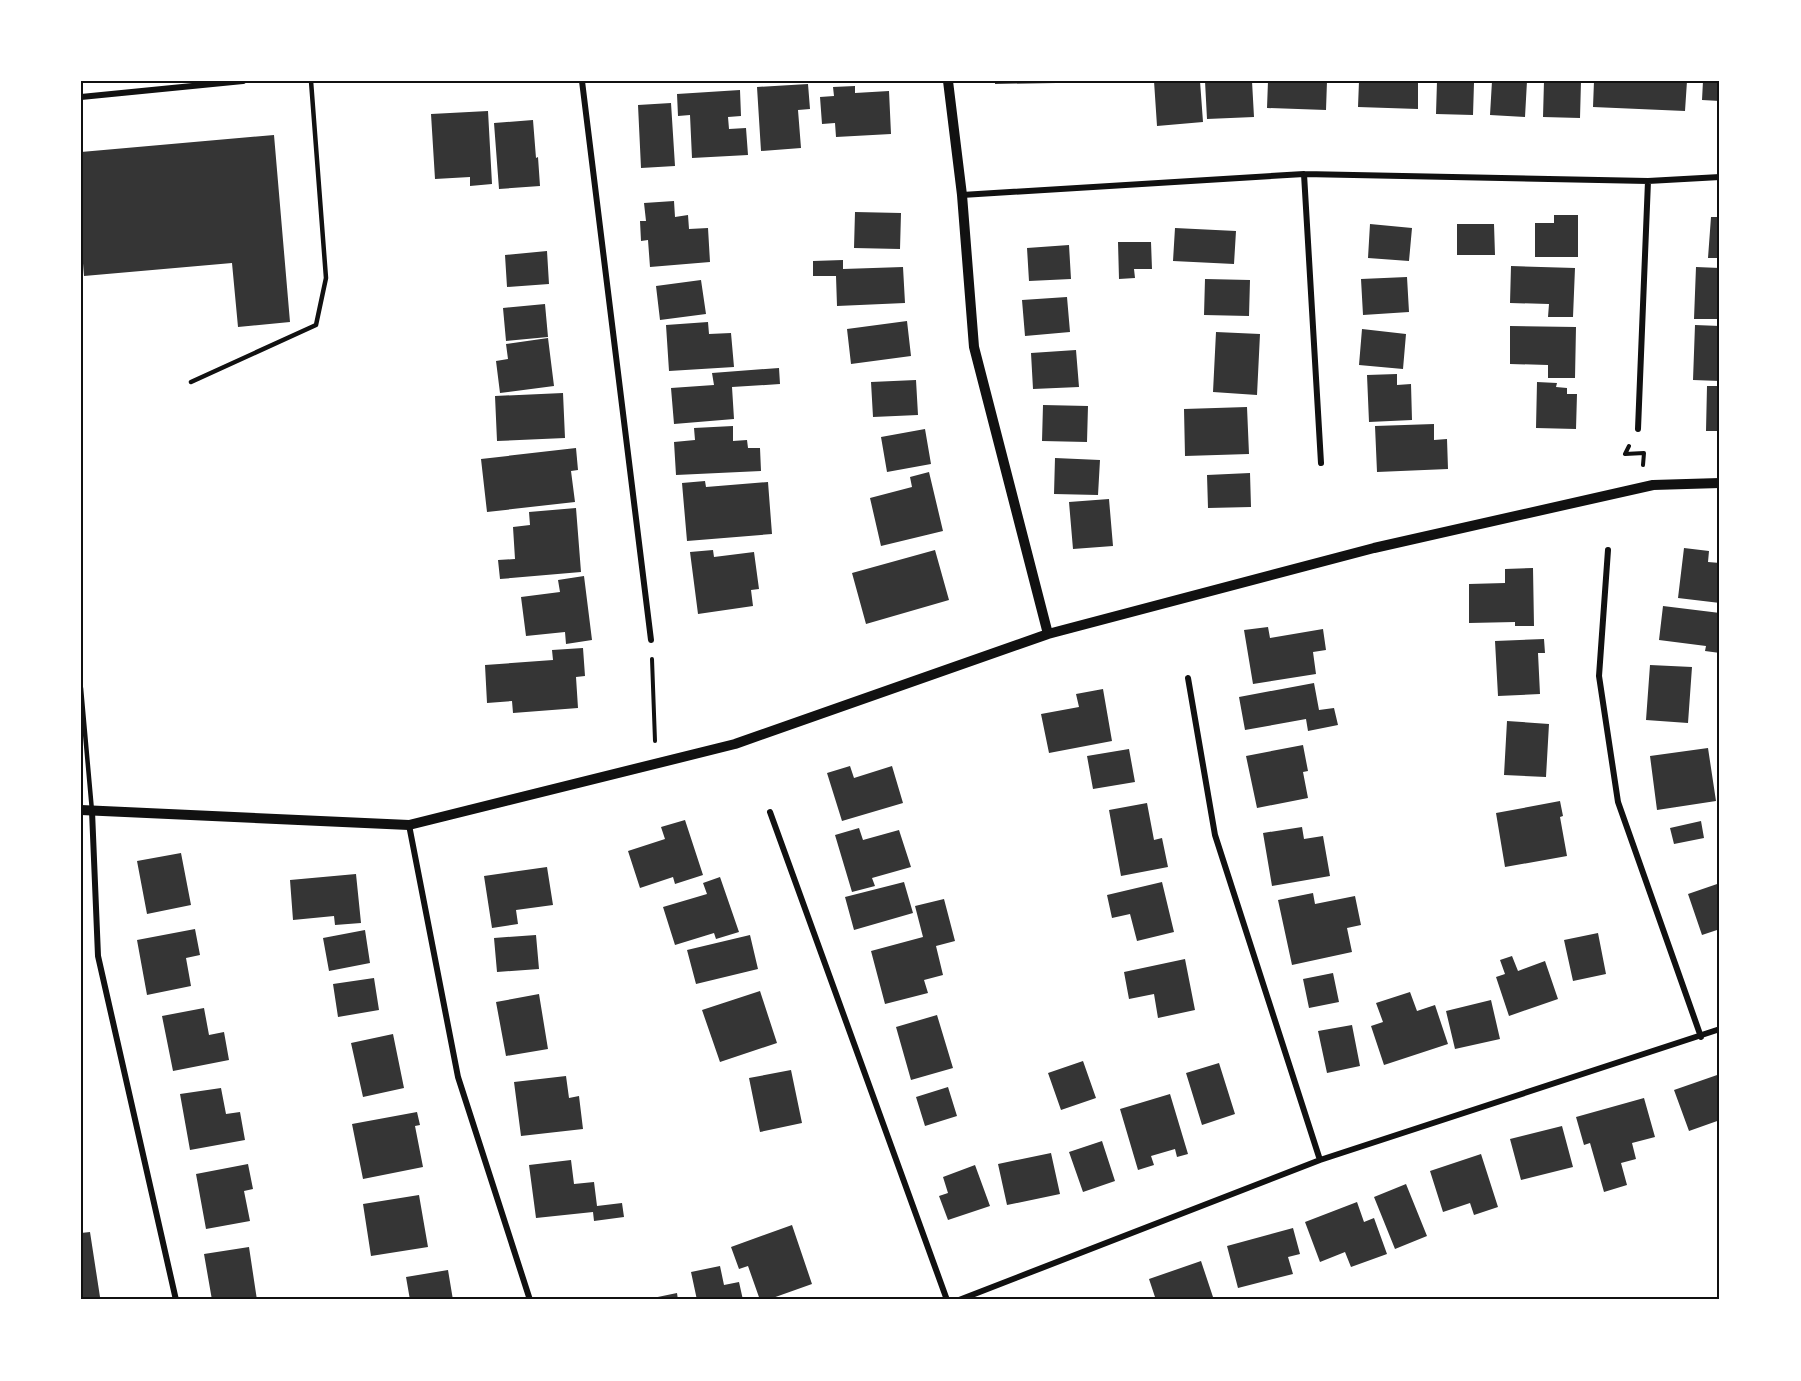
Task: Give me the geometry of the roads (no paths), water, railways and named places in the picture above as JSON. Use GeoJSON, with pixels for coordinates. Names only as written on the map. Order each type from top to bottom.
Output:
{"type":"FeatureCollection","features":[{"type":"Feature","properties":{"kind":"street"},"geometry":{"type":"LineString","coordinates":[[81,97],[243,81]]}},
{"type":"Feature","properties":{"kind":"street"},"geometry":{"type":"LineString","coordinates":[[582,81],[651,640]]}},
{"type":"Feature","properties":{"kind":"street"},"geometry":{"type":"LineString","coordinates":[[948,81],[962,195],[974,347],[1048,634]]}},
{"type":"Feature","properties":{"kind":"street"},"geometry":{"type":"LineString","coordinates":[[962,195],[1304,174],[1648,181],[1720,177]]}},
{"type":"Feature","properties":{"kind":"street"},"geometry":{"type":"LineString","coordinates":[[1304,174],[1321,463]]}},
{"type":"Feature","properties":{"kind":"street"},"geometry":{"type":"LineString","coordinates":[[1638,429],[1648,181]]}},
{"type":"Feature","properties":{"kind":"street"},"geometry":{"type":"LineString","coordinates":[[176,1300],[98,956],[86,810],[409,825],[735,744],[1048,634],[1374,548],[1653,485],[1720,483]]}},
{"type":"Feature","properties":{"kind":"street"},"geometry":{"type":"LineString","coordinates":[[1608,550],[1599,676],[1618,802],[1701,1036]]}},
{"type":"Feature","properties":{"kind":"street"},"geometry":{"type":"LineString","coordinates":[[1188,678],[1215,835],[1320,1160]]}},
{"type":"Feature","properties":{"kind":"street"},"geometry":{"type":"LineString","coordinates":[[770,812],[947,1300]]}},
{"type":"Feature","properties":{"kind":"street"},"geometry":{"type":"LineString","coordinates":[[409,825],[458,1077],[530,1300]]}},
{"type":"Feature","properties":{"kind":"street"},"geometry":{"type":"LineString","coordinates":[[959,1300],[1320,1160],[1720,1029]]}},
{"type":"Feature","properties":{"kind":"lane"},"geometry":{"type":"LineString","coordinates":[[191,382],[315,326],[326,278],[311,81]]}},
{"type":"Feature","properties":{"kind":"lane"},"geometry":{"type":"LineString","coordinates":[[81,688],[86,810]]}}]}
